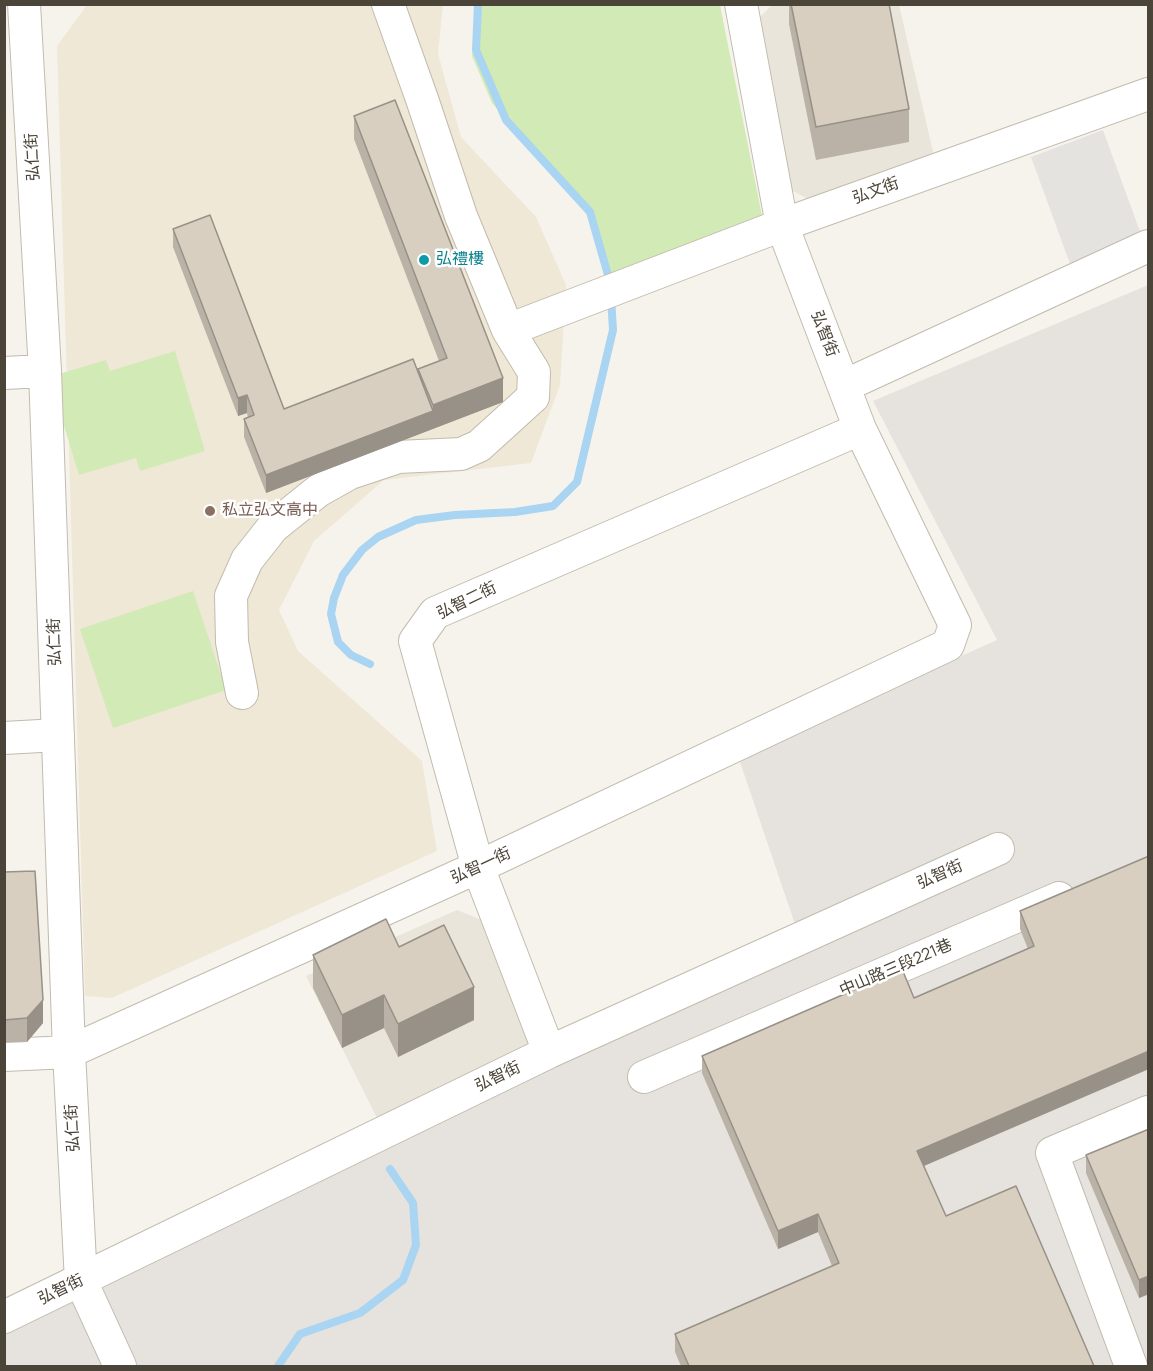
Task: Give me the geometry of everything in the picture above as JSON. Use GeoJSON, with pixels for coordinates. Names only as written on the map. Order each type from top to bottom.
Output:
{"type":"FeatureCollection","features":[{"type":"Feature","properties":{"kind":"street","name":"弘仁街"},"geometry":{"type":"LineString","coordinates":[[24,4],[45,371],[69,1052],[81,1281]]}},
{"type":"Feature","properties":{"kind":"street"},"geometry":{"type":"LineString","coordinates":[[243,693],[232,642],[231,596],[247,560],[273,527],[318,491],[350,473],[398,458],[462,453],[479,446],[494,435],[533,397],[534,372],[508,330],[461,216],[388,4]]}},
{"type":"Feature","properties":{"kind":"street","name":"弘智街"},"geometry":{"type":"LineString","coordinates":[[741,4],[782,225],[860,429],[955,624],[948,645]]}},
{"type":"Feature","properties":{"kind":"street","name":"弘文街"},"geometry":{"type":"LineString","coordinates":[[508,330],[782,225],[1149,94]]}},
{"type":"Feature","properties":{"kind":"street"},"geometry":{"type":"LineString","coordinates":[[844,387],[1149,246]]}},
{"type":"Feature","properties":{"kind":"street"},"geometry":{"type":"LineString","coordinates":[[4,373],[45,371]]}},
{"type":"Feature","properties":{"kind":"street","name":"弘智二街"},"geometry":{"type":"LineString","coordinates":[[549,1052],[478,867],[414,641],[435,613],[860,429]]}},
{"type":"Feature","properties":{"kind":"street","name":"弘智一街"},"geometry":{"type":"LineString","coordinates":[[4,1055],[69,1052],[478,867],[948,645]]}},
{"type":"Feature","properties":{"kind":"street"},"geometry":{"type":"LineString","coordinates":[[4,738],[58,735]]}},
{"type":"Feature","properties":{"kind":"street","name":"弘智街"},"geometry":{"type":"LineString","coordinates":[[4,1317],[549,1052],[998,849]]}},
{"type":"Feature","properties":{"kind":"street","name":"中山路三段221巷"},"geometry":{"type":"LineString","coordinates":[[644,1077],[1083,888]]}},
{"type":"Feature","properties":{"kind":"street"},"geometry":{"type":"LineString","coordinates":[[1131,1366],[1052,1153],[1149,1112]]}},
{"type":"Feature","properties":{"kind":"street"},"geometry":{"type":"LineString","coordinates":[[81,1281],[120,1366]]}},
{"type":"Feature","properties":{"kind":"shaded area","name":"私立弘文高中"},"geometry":{"type":"Polygon","coordinates":[[[87,5],[443,5],[438,54],[461,137],[536,217],[566,285],[560,385],[531,463],[384,480],[314,541],[279,610],[298,651],[422,761],[437,851],[112,998],[85,996],[57,46],[87,5]]]}},
{"type":"Feature","properties":{"kind":"shaded area"},"geometry":{"type":"Polygon","coordinates":[[[899,5],[934,156],[810,200],[789,189],[757,20],[771,6],[899,5]]]}},
{"type":"Feature","properties":{"kind":"shaded area"},"geometry":{"type":"Polygon","coordinates":[[[1103,130],[1142,237],[1070,264],[1031,157],[1103,130]]]}},
{"type":"Feature","properties":{"kind":"shaded area"},"geometry":{"type":"Polygon","coordinates":[[[1148,285],[1148,1366],[5,1366],[5,1333],[801,942],[738,756],[997,640],[873,401],[1148,285]]]}},
{"type":"Feature","properties":{"kind":"shaded area"},"geometry":{"type":"Polygon","coordinates":[[[457,910],[487,922],[537,1048],[379,1122],[306,976],[457,910]]]}},
{"type":"Feature","properties":{"kind":"green space"},"geometry":{"type":"Polygon","coordinates":[[[477,5],[720,5],[763,221],[609,276],[587,213],[492,103],[472,56],[477,5]]]}},
{"type":"Feature","properties":{"kind":"green space"},"geometry":{"type":"Polygon","coordinates":[[[175,351],[205,451],[140,471],[136,458],[79,475],[49,377],[106,360],[110,371],[175,351]]]}},
{"type":"Feature","properties":{"kind":"green space"},"geometry":{"type":"Polygon","coordinates":[[[193,591],[226,690],[113,728],[80,629],[193,591]]]}},
{"type":"Feature","properties":{"kind":"building"},"geometry":{"type":"Polygon","coordinates":[[[791,4],[889,4],[909,109],[816,127],[791,4]]]}},
{"type":"Feature","properties":{"kind":"building","name":"弘禮樓"},"geometry":{"type":"Polygon","coordinates":[[[395,100],[503,378],[433,405],[418,369],[447,358],[354,116],[395,100]]]}},
{"type":"Feature","properties":{"kind":"building"},"geometry":{"type":"Polygon","coordinates":[[[210,215],[284,409],[413,359],[433,411],[266,475],[244,419],[254,415],[247,395],[238,398],[173,229],[210,215]]]}},
{"type":"Feature","properties":{"kind":"building"},"geometry":{"type":"Polygon","coordinates":[[[1149,856],[1149,1051],[917,1151],[946,1216],[1016,1186],[1094,1366],[689,1366],[675,1334],[839,1263],[818,1214],[778,1231],[702,1056],[902,969],[914,998],[1034,946],[1020,911],[1149,856]]]}},
{"type":"Feature","properties":{"kind":"building"},"geometry":{"type":"Polygon","coordinates":[[[35,871],[43,1000],[27,1018],[4,1020],[4,872],[35,871]]]}},
{"type":"Feature","properties":{"kind":"building"},"geometry":{"type":"Polygon","coordinates":[[[386,919],[399,947],[444,925],[474,987],[398,1024],[384,995],[342,1015],[313,955],[386,919]]]}},
{"type":"Feature","properties":{"kind":"building"},"geometry":{"type":"Polygon","coordinates":[[[1149,1129],[1149,1276],[1139,1280],[1086,1155],[1149,1129]]]}},
{"type":"Feature","properties":{"kind":"waterway"},"geometry":{"type":"LineString","coordinates":[[478,4],[476,50],[506,120],[590,212],[610,282]]}},
{"type":"Feature","properties":{"kind":"waterway"},"geometry":{"type":"LineString","coordinates":[[370,664],[351,655],[338,642],[331,614],[334,598],[343,575],[362,550],[378,537],[416,520],[455,515],[515,512],[553,506],[577,482],[613,330],[611,297]]}},
{"type":"Feature","properties":{"kind":"waterway"},"geometry":{"type":"LineString","coordinates":[[278,1366],[300,1334],[360,1313],[403,1280],[416,1245],[413,1203],[390,1169]]}},
{"type":"Feature","properties":{"kind":"place","name":"弘禮樓"},"geometry":{"type":"Point","coordinates":[424,260]}},
{"type":"Feature","properties":{"kind":"place","name":"私立弘文高中"},"geometry":{"type":"Point","coordinates":[210,511]}}]}
